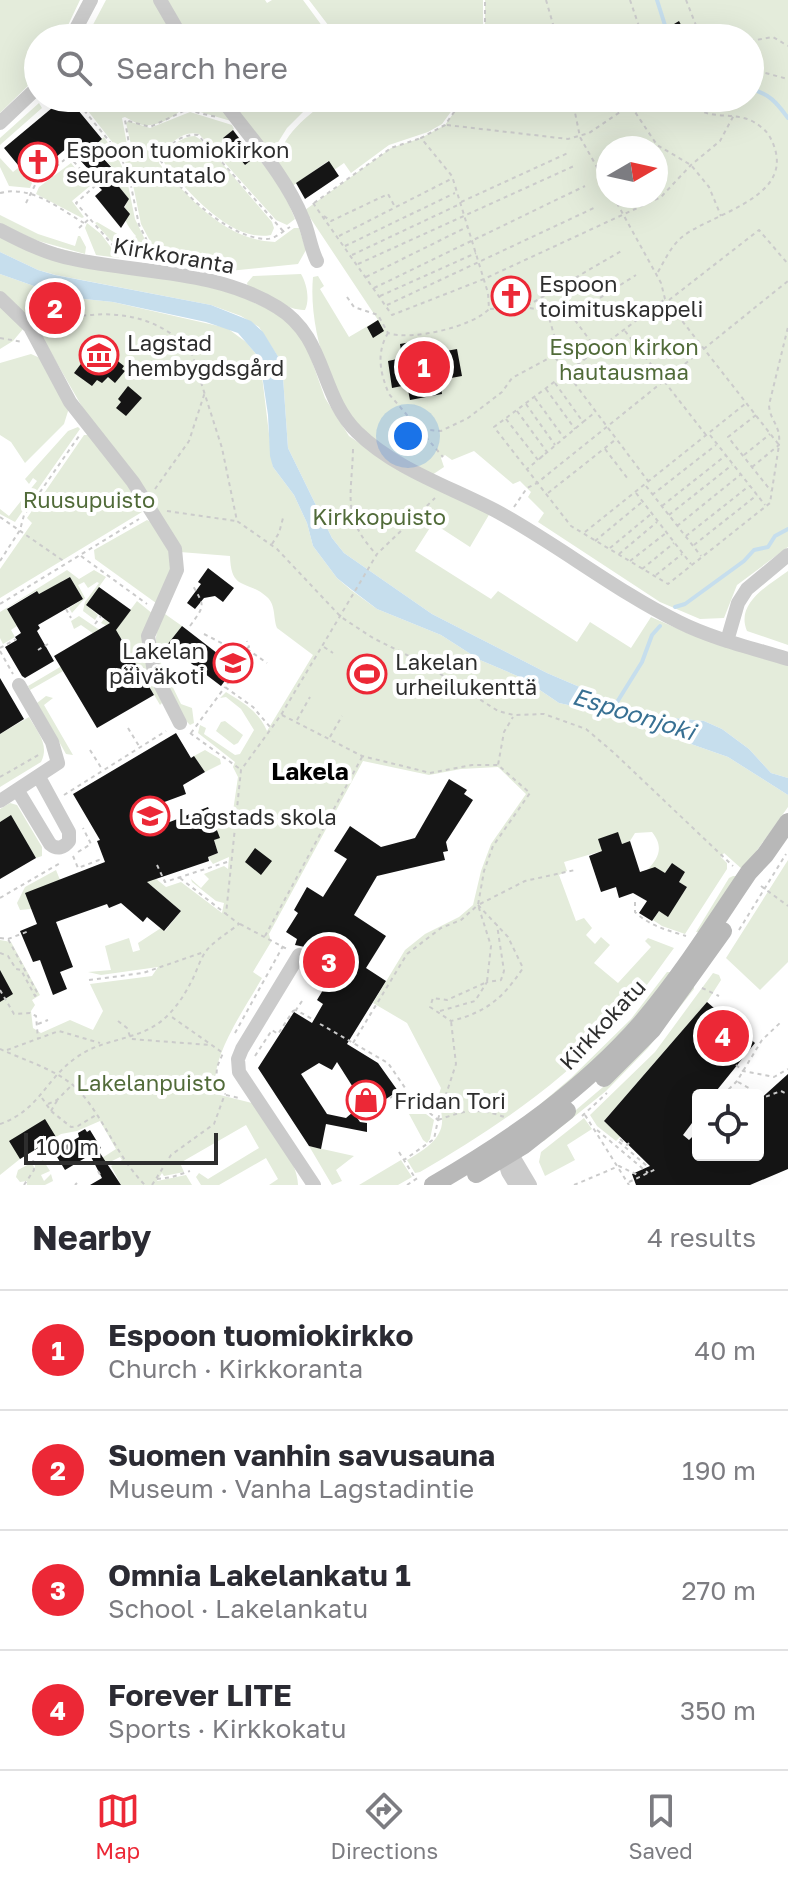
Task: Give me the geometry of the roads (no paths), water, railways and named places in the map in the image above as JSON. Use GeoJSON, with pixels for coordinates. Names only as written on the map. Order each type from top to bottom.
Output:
{"type":"FeatureCollection","features":[{"type":"Feature","properties":{"kind":"main road","name":"Kirkkokatu"},"geometry":{"type":"LineString","coordinates":[[457,1185],[586,1095],[652,1030],[691,979],[755,882],[765,855],[788,822]]}},
{"type":"Feature","properties":{"kind":"main road","name":"Kirkkokatu"},"geometry":{"type":"LineString","coordinates":[[425,1179],[504,1152]]}},
{"type":"Feature","properties":{"kind":"street"},"geometry":{"type":"LineString","coordinates":[[78,24],[91,0]]}},
{"type":"Feature","properties":{"kind":"street"},"geometry":{"type":"LineString","coordinates":[[160,0],[174,24]]}},
{"type":"Feature","properties":{"kind":"street"},"geometry":{"type":"LineString","coordinates":[[0,123],[24,100]]}},
{"type":"Feature","properties":{"kind":"street"},"geometry":{"type":"LineString","coordinates":[[231,112],[271,164],[300,213],[317,261]]}},
{"type":"Feature","properties":{"kind":"street","name":"Kirkkoranta"},"geometry":{"type":"LineString","coordinates":[[0,230],[70,259],[219,282],[247,291],[279,308],[305,332],[339,408],[355,431],[409,470],[503,515],[648,606],[681,624],[727,641]]}},
{"type":"Feature","properties":{"kind":"street"},"geometry":{"type":"LineString","coordinates":[[0,298],[30,327],[70,402],[149,506],[175,549],[177,570],[148,636],[151,663],[186,728]]}},
{"type":"Feature","properties":{"kind":"street"},"geometry":{"type":"LineString","coordinates":[[788,555],[747,589],[738,603],[727,641],[788,659]]}},
{"type":"Feature","properties":{"kind":"street"},"geometry":{"type":"LineString","coordinates":[[0,801],[57,766],[59,760],[19,685]]}},
{"type":"Feature","properties":{"kind":"street"},"geometry":{"type":"LineString","coordinates":[[18,791],[50,844],[58,848],[64,846],[69,841],[69,832],[39,777]]}},
{"type":"Feature","properties":{"kind":"street"},"geometry":{"type":"LineString","coordinates":[[299,955],[238,1059],[239,1072],[314,1185]]}},
{"type":"Feature","properties":{"kind":"street"},"geometry":{"type":"LineString","coordinates":[[504,1152],[516,1185]]}},
{"type":"Feature","properties":{"kind":"street"},"geometry":{"type":"LineString","coordinates":[[504,1152],[530,1185]]}},
{"type":"Feature","properties":{"kind":"water","name":"Espoonjoki"},"geometry":{"type":"Polygon","coordinates":[[[0,252],[55,275],[211,305],[251,321],[263,332],[282,363],[288,448],[332,538],[344,553],[432,614],[547,673],[617,703],[663,717],[704,721],[722,729],[749,749],[771,773],[788,778],[788,795],[728,757],[600,712],[559,703],[522,678],[480,660],[441,635],[377,609],[337,578],[313,546],[307,523],[294,495],[273,467],[261,368],[256,354],[238,333],[206,322],[113,302],[65,297],[0,274],[0,252]]]}},
{"type":"Feature","properties":{"kind":"waterway"},"geometry":{"type":"LineString","coordinates":[[657,0],[665,24]]}},
{"type":"Feature","properties":{"kind":"waterway"},"geometry":{"type":"LineString","coordinates":[[764,94],[788,118]]}},
{"type":"Feature","properties":{"kind":"waterway"},"geometry":{"type":"LineString","coordinates":[[675,607],[685,604],[744,561],[754,550],[768,547],[775,536],[788,529]]}},
{"type":"Feature","properties":{"kind":"waterway","name":"Espoonjoki"},"geometry":{"type":"LineString","coordinates":[[614,707],[642,662],[652,635],[660,626]]}},
{"type":"Feature","properties":{"kind":"place","name":"Espoon tuomiokirkon seurakuntatalo"},"geometry":{"type":"Point","coordinates":[38,162]}},
{"type":"Feature","properties":{"kind":"place","name":"Espoon toimituskappeli"},"geometry":{"type":"Point","coordinates":[511,296]}},
{"type":"Feature","properties":{"kind":"place","name":"Suomen vanhin savusauna"},"geometry":{"type":"Point","coordinates":[55,308]}},
{"type":"Feature","properties":{"kind":"place","name":"Lagstad hembygdsgård"},"geometry":{"type":"Point","coordinates":[99,355]}},
{"type":"Feature","properties":{"kind":"place","name":"Espoon tuomiokirkko"},"geometry":{"type":"Point","coordinates":[424,367]}},
{"type":"Feature","properties":{"kind":"place","name":"Lakelan päiväkoti"},"geometry":{"type":"Point","coordinates":[233,663]}},
{"type":"Feature","properties":{"kind":"place","name":"Lakelan urheilukenttä"},"geometry":{"type":"Point","coordinates":[367,674]}},
{"type":"Feature","properties":{"kind":"place","name":"Lagstads skola"},"geometry":{"type":"Point","coordinates":[150,816]}},
{"type":"Feature","properties":{"kind":"place","name":"Omnia Lakelankatu 1"},"geometry":{"type":"Point","coordinates":[329,962]}},
{"type":"Feature","properties":{"kind":"place","name":"Forever LITE"},"geometry":{"type":"Point","coordinates":[723,1036]}},
{"type":"Feature","properties":{"kind":"place","name":"Fridan Tori"},"geometry":{"type":"Point","coordinates":[366,1100]}},
{"type":"Feature","properties":{"kind":"district","name":"Lakela"},"geometry":{"type":"Point","coordinates":[310,770]}},
{"type":"Feature","properties":{"kind":"park label","name":"Espoon kirkon hautausmaa"},"geometry":{"type":"Point","coordinates":[624,358]}},
{"type":"Feature","properties":{"kind":"park label","name":"Ruusupuisto"},"geometry":{"type":"Point","coordinates":[89,499]}},
{"type":"Feature","properties":{"kind":"park label","name":"Kirkkopuisto"},"geometry":{"type":"Point","coordinates":[379,516]}},
{"type":"Feature","properties":{"kind":"park label","name":"Lakelanpuisto"},"geometry":{"type":"Point","coordinates":[151,1082]}}]}
